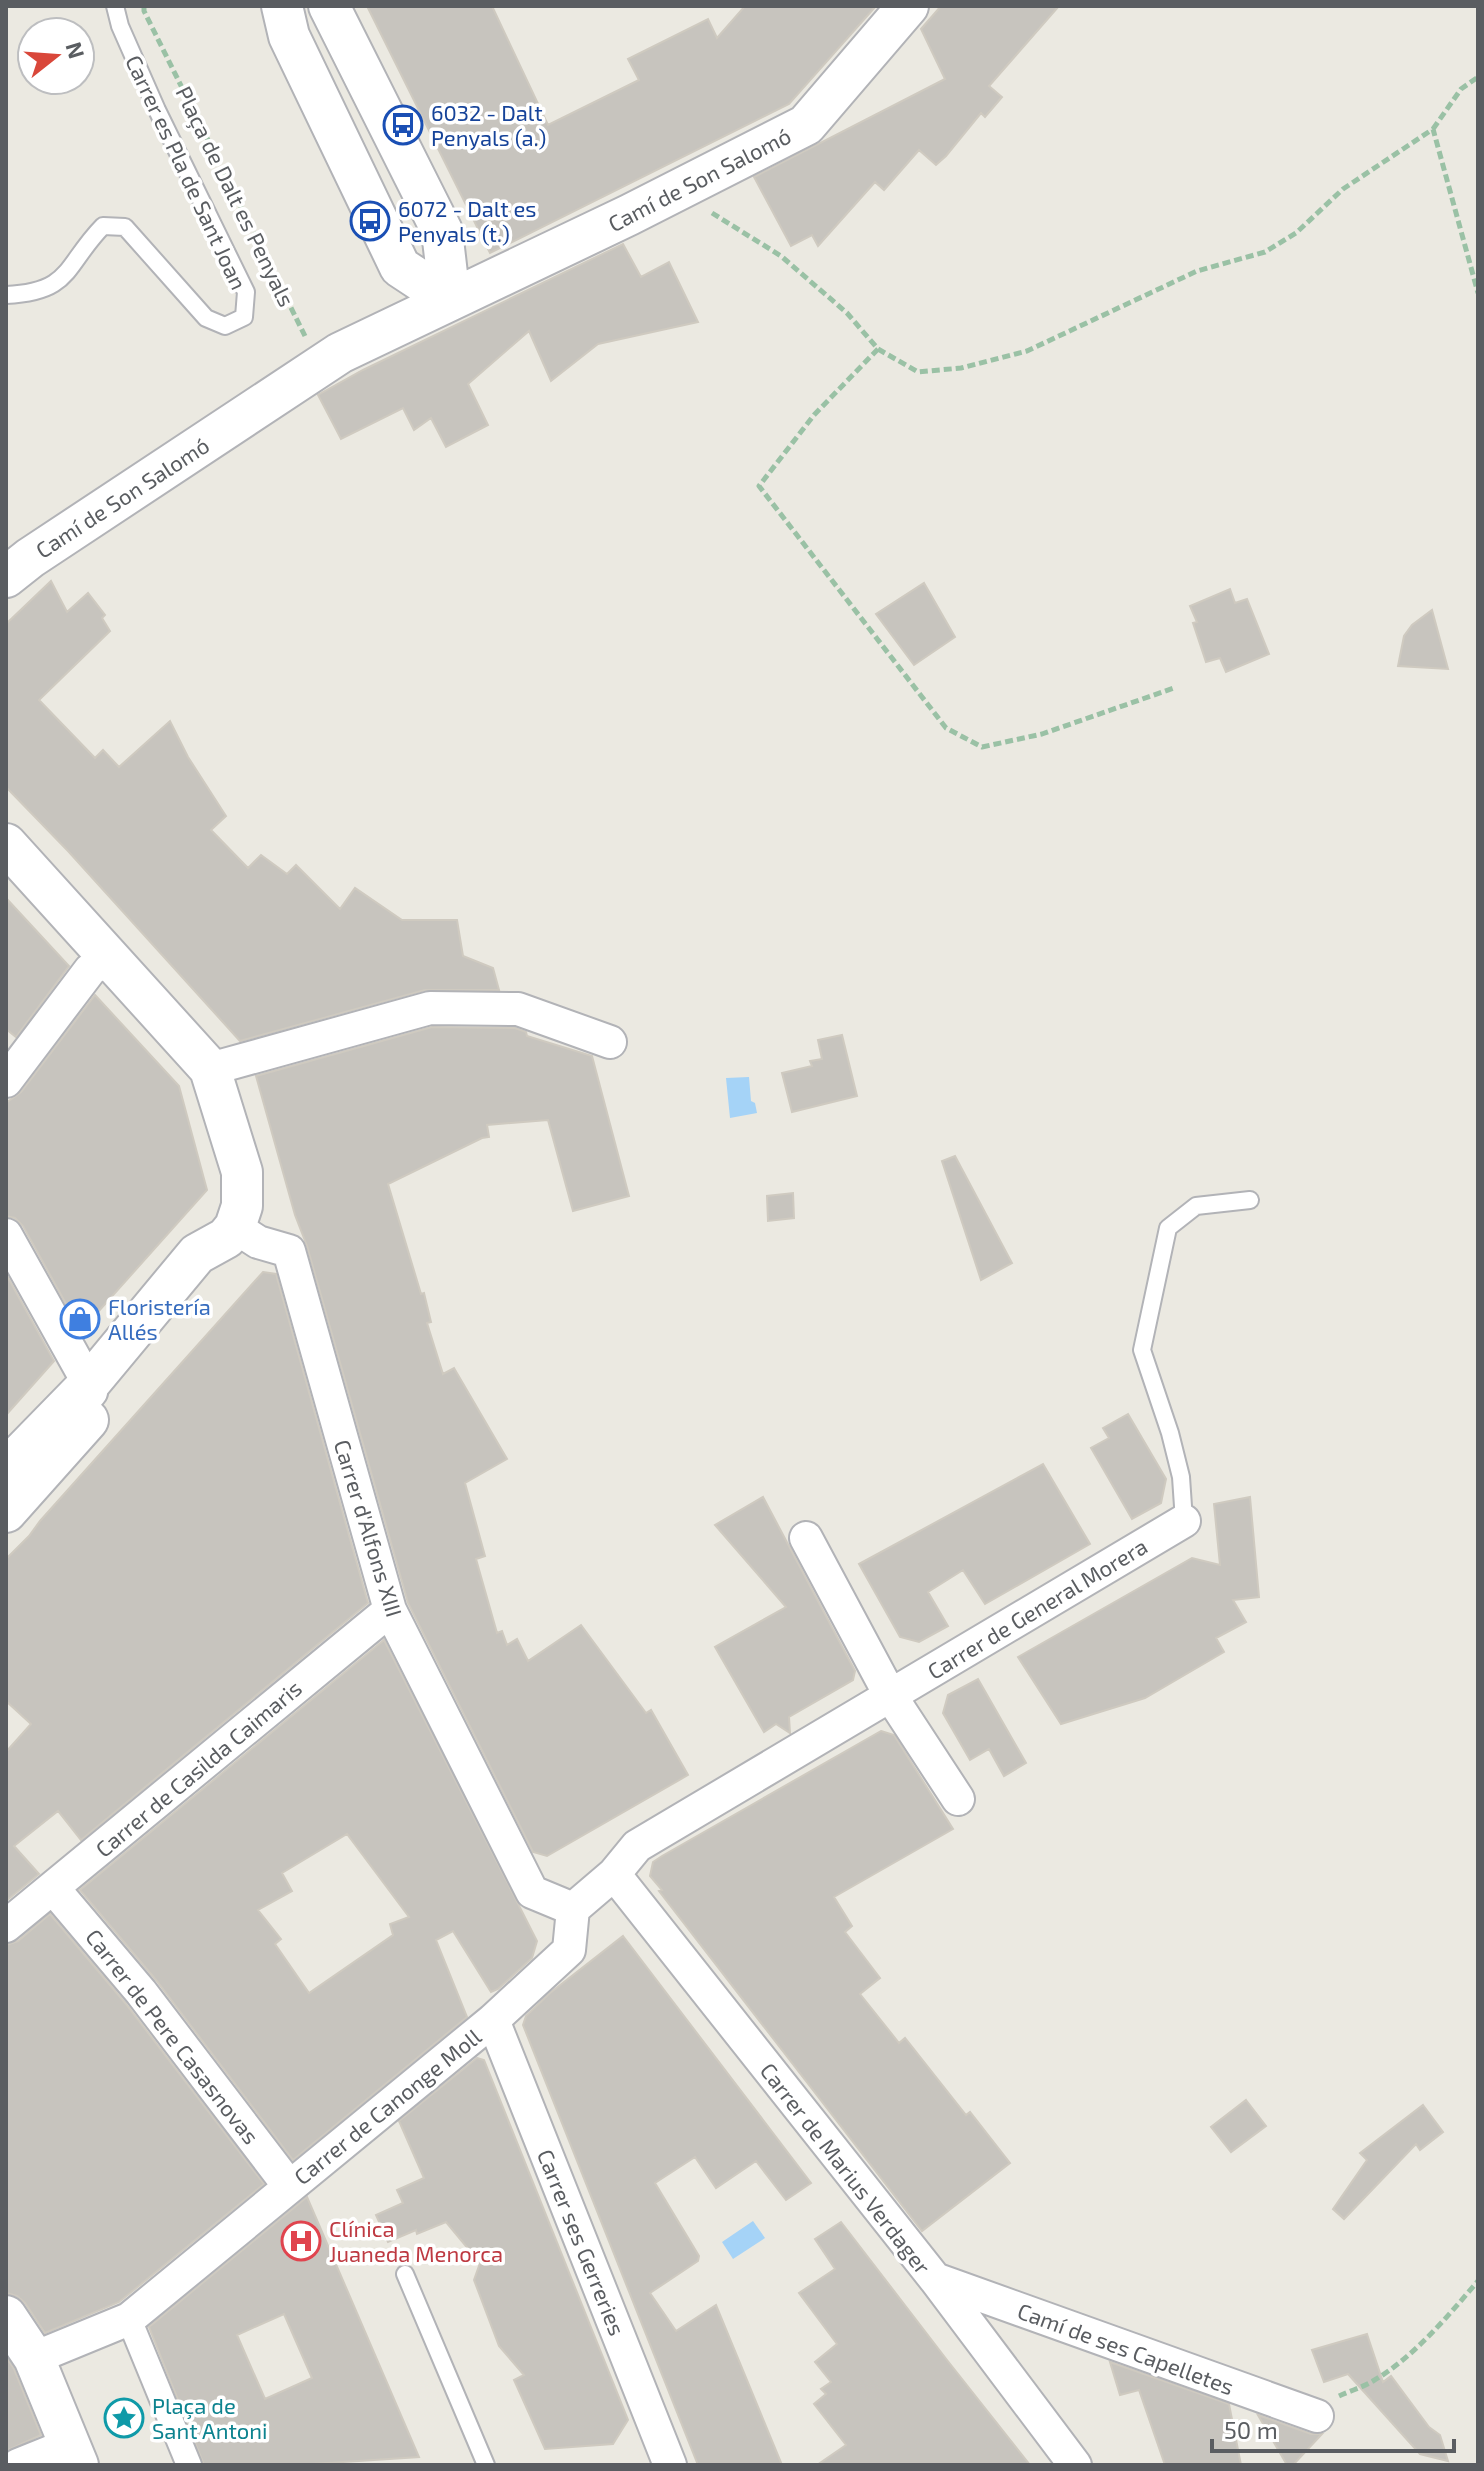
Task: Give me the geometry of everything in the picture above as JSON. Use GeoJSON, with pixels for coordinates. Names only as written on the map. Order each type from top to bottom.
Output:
{"type":"FeatureCollection","features":[{"type":"Feature","properties":{"kind":"street"},"geometry":{"type":"LineString","coordinates":[[282,6],[289,36],[400,267],[450,300]]}},
{"type":"Feature","properties":{"kind":"street"},"geometry":{"type":"LineString","coordinates":[[329,6],[442,231],[450,300]]}},
{"type":"Feature","properties":{"kind":"street","name":"Camí de Son Salomó"},"geometry":{"type":"LineString","coordinates":[[450,300],[629,215],[806,125],[908,6]]}},
{"type":"Feature","properties":{"kind":"street"},"geometry":{"type":"LineString","coordinates":[[330,359],[393,293],[400,267]]}},
{"type":"Feature","properties":{"kind":"street"},"geometry":{"type":"LineString","coordinates":[[330,359],[450,300]]}},
{"type":"Feature","properties":{"kind":"street","name":"Camí de Son Salomó"},"geometry":{"type":"LineString","coordinates":[[18,567],[330,359]]}},
{"type":"Feature","properties":{"kind":"street"},"geometry":{"type":"LineString","coordinates":[[6,844],[210,1069],[242,1172],[242,1206],[230,1233],[221,1269],[6,1512]]}},
{"type":"Feature","properties":{"kind":"street"},"geometry":{"type":"LineString","coordinates":[[6,1081],[90,970],[108,957]]}},
{"type":"Feature","properties":{"kind":"street"},"geometry":{"type":"LineString","coordinates":[[210,1069],[430,1008],[518,1009],[610,1042]]}},
{"type":"Feature","properties":{"kind":"street"},"geometry":{"type":"LineString","coordinates":[[6,1469],[89,1384],[197,1254],[230,1233]]}},
{"type":"Feature","properties":{"kind":"street","name":"Carrer d'Alfons XIII"},"geometry":{"type":"LineString","coordinates":[[230,1233],[289,1251],[390,1610],[532,1892],[573,1909]]}},
{"type":"Feature","properties":{"kind":"street"},"geometry":{"type":"LineString","coordinates":[[6,1235],[91,1392],[47,1437],[48,1465]]}},
{"type":"Feature","properties":{"kind":"street","name":"Carrer de General Morera"},"geometry":{"type":"LineString","coordinates":[[614,1874],[637,1846],[1184,1521]]}},
{"type":"Feature","properties":{"kind":"street"},"geometry":{"type":"LineString","coordinates":[[806,1538],[890,1695],[958,1799]]}},
{"type":"Feature","properties":{"kind":"street","name":"Carrer de Casilda Caimaris"},"geometry":{"type":"LineString","coordinates":[[6,1926],[390,1610]]}},
{"type":"Feature","properties":{"kind":"street"},"geometry":{"type":"LineString","coordinates":[[573,1909],[614,1874]]}},
{"type":"Feature","properties":{"kind":"street","name":"Carrer de Marius Verdager"},"geometry":{"type":"LineString","coordinates":[[614,1874],[935,2279],[1075,2465]]}},
{"type":"Feature","properties":{"kind":"street","name":"Carrer de Pere Casasnovas"},"geometry":{"type":"LineString","coordinates":[[53,1888],[170,2028],[289,2186]]}},
{"type":"Feature","properties":{"kind":"street","name":"Carrer de Canonge Moll"},"geometry":{"type":"LineString","coordinates":[[129,2319],[493,2020],[569,1950],[573,1909]]}},
{"type":"Feature","properties":{"kind":"street","name":"Carrer ses Gerreries"},"geometry":{"type":"LineString","coordinates":[[493,2020],[670,2465]]}},
{"type":"Feature","properties":{"kind":"street","name":"Camí de ses Capelletes"},"geometry":{"type":"LineString","coordinates":[[935,2279],[1310,2414]]}},
{"type":"Feature","properties":{"kind":"street"},"geometry":{"type":"LineString","coordinates":[[6,2316],[34,2358],[74,2455],[18,2465]]}},
{"type":"Feature","properties":{"kind":"street"},"geometry":{"type":"LineString","coordinates":[[34,2358],[129,2319],[189,2465]]}},
{"type":"Feature","properties":{"kind":"lane","name":"Carrer es Pla de Sant Joan"},"geometry":{"type":"LineString","coordinates":[[6,295],[34,294],[61,281],[90,239],[103,226],[125,227],[206,318],[225,326],[244,317],[246,292],[157,110],[120,26],[115,6]]}},
{"type":"Feature","properties":{"kind":"lane"},"geometry":{"type":"LineString","coordinates":[[1184,1521],[1181,1477],[1174,1448],[1142,1350],[1168,1228],[1196,1206],[1250,1200]]}},
{"type":"Feature","properties":{"kind":"lane"},"geometry":{"type":"LineString","coordinates":[[405,2274],[486,2465]]}},
{"type":"Feature","properties":{"kind":"path","name":"Plaça de Dalt es Penyals"},"geometry":{"type":"LineString","coordinates":[[144,6],[151,25],[330,359]]}},
{"type":"Feature","properties":{"kind":"path"},"geometry":{"type":"LineString","coordinates":[[700,217],[712,213],[781,256],[847,313],[878,349],[918,372],[961,368],[1027,351],[1197,271],[1265,252],[1296,233],[1343,189],[1433,129],[1461,89],[1478,77]]}},
{"type":"Feature","properties":{"kind":"path"},"geometry":{"type":"LineString","coordinates":[[1433,129],[1478,293]]}},
{"type":"Feature","properties":{"kind":"path"},"geometry":{"type":"LineString","coordinates":[[878,349],[814,415],[759,486],[946,728],[982,747],[1042,734],[1174,688]]}},
{"type":"Feature","properties":{"kind":"path"},"geometry":{"type":"LineString","coordinates":[[1310,2414],[1372,2382],[1394,2366],[1440,2325],[1478,2281]]}},
{"type":"Feature","properties":{"kind":"water"},"geometry":{"type":"Polygon","coordinates":[[[749,1077],[751,1101],[755,1103],[757,1113],[730,1118],[726,1078],[749,1077]]]}},
{"type":"Feature","properties":{"kind":"water"},"geometry":{"type":"Polygon","coordinates":[[[753,2221],[765,2238],[733,2259],[722,2242],[753,2221]]]}},
{"type":"Feature","properties":{"kind":"building"},"geometry":{"type":"Polygon","coordinates":[[[367,6],[492,6],[548,125],[639,80],[628,59],[708,19],[717,38],[745,6],[876,6],[789,104],[490,253],[367,6]]]}},
{"type":"Feature","properties":{"kind":"building"},"geometry":{"type":"Polygon","coordinates":[[[941,6],[1059,6],[989,86],[1002,97],[985,117],[981,113],[936,165],[919,150],[884,190],[875,182],[818,246],[812,235],[791,246],[754,177],[945,79],[921,29],[941,6]]]}},
{"type":"Feature","properties":{"kind":"building"},"geometry":{"type":"Polygon","coordinates":[[[623,244],[641,277],[669,262],[698,322],[598,344],[551,381],[529,331],[468,384],[488,425],[446,447],[431,418],[414,430],[403,408],[341,439],[318,395],[363,370],[623,244]]]}},
{"type":"Feature","properties":{"kind":"building"},"geometry":{"type":"Polygon","coordinates":[[[51,581],[67,612],[88,593],[105,615],[102,618],[110,631],[39,700],[95,758],[103,750],[119,767],[170,721],[188,757],[226,816],[211,830],[248,868],[261,855],[287,874],[296,865],[340,909],[355,888],[402,920],[457,920],[463,956],[493,968],[499,990],[425,990],[240,1041],[6,787],[6,624],[51,581]]]}},
{"type":"Feature","properties":{"kind":"building"},"geometry":{"type":"Polygon","coordinates":[[[924,583],[955,637],[914,665],[876,614],[924,583]]]}},
{"type":"Feature","properties":{"kind":"building"},"geometry":{"type":"Polygon","coordinates":[[[1230,589],[1235,603],[1247,599],[1269,654],[1226,672],[1220,658],[1206,662],[1190,606],[1230,589]]]}},
{"type":"Feature","properties":{"kind":"building"},"geometry":{"type":"Polygon","coordinates":[[[1432,610],[1448,669],[1398,666],[1404,636],[1412,625],[1432,610]]]}},
{"type":"Feature","properties":{"kind":"building"},"geometry":{"type":"Polygon","coordinates":[[[6,898],[69,966],[16,1037],[6,1029],[6,898]]]}},
{"type":"Feature","properties":{"kind":"building"},"geometry":{"type":"Polygon","coordinates":[[[95,995],[179,1086],[207,1190],[81,1331],[23,1226],[15,1218],[6,1216],[6,1103],[21,1092],[95,995]]]}},
{"type":"Feature","properties":{"kind":"building"},"geometry":{"type":"Polygon","coordinates":[[[432,1027],[515,1028],[526,1032],[527,1036],[592,1056],[629,1196],[573,1211],[548,1120],[487,1125],[489,1137],[388,1184],[421,1294],[424,1293],[431,1322],[427,1323],[443,1374],[454,1368],[507,1459],[465,1483],[485,1556],[476,1559],[497,1633],[502,1631],[507,1645],[517,1639],[528,1661],[581,1625],[646,1713],[651,1710],[688,1775],[547,1856],[533,1852],[408,1603],[256,1076],[432,1027]]]}},
{"type":"Feature","properties":{"kind":"building"},"geometry":{"type":"Polygon","coordinates":[[[842,1035],[857,1096],[792,1112],[782,1073],[812,1066],[810,1061],[822,1059],[818,1040],[842,1035]]]}},
{"type":"Feature","properties":{"kind":"building"},"geometry":{"type":"Polygon","coordinates":[[[955,1156],[1012,1263],[981,1280],[942,1161],[955,1156]]]}},
{"type":"Feature","properties":{"kind":"building"},"geometry":{"type":"Polygon","coordinates":[[[793,1193],[794,1218],[768,1221],[767,1196],[793,1193]]]}},
{"type":"Feature","properties":{"kind":"building"},"geometry":{"type":"Polygon","coordinates":[[[263,1272],[276,1274],[368,1603],[81,1840],[58,1811],[14,1846],[39,1874],[6,1901],[6,1752],[31,1724],[6,1701],[6,1559],[263,1272]]]}},
{"type":"Feature","properties":{"kind":"building"},"geometry":{"type":"Polygon","coordinates":[[[6,1274],[54,1361],[6,1415],[6,1274]]]}},
{"type":"Feature","properties":{"kind":"building"},"geometry":{"type":"Polygon","coordinates":[[[1128,1414],[1166,1479],[1161,1503],[1132,1519],[1091,1448],[1109,1438],[1103,1428],[1128,1414]]]}},
{"type":"Feature","properties":{"kind":"building"},"geometry":{"type":"Polygon","coordinates":[[[1043,1464],[1090,1544],[985,1604],[963,1570],[928,1592],[948,1626],[919,1642],[900,1637],[859,1564],[1043,1464]]]}},
{"type":"Feature","properties":{"kind":"building"},"geometry":{"type":"Polygon","coordinates":[[[763,1497],[855,1671],[853,1680],[789,1717],[790,1733],[776,1724],[764,1732],[715,1647],[786,1607],[715,1525],[763,1497]]]}},
{"type":"Feature","properties":{"kind":"building"},"geometry":{"type":"Polygon","coordinates":[[[1250,1497],[1259,1597],[1233,1600],[1246,1622],[1216,1638],[1224,1652],[1145,1698],[1061,1724],[1018,1657],[1192,1558],[1220,1565],[1214,1504],[1250,1497]]]}},
{"type":"Feature","properties":{"kind":"building"},"geometry":{"type":"Polygon","coordinates":[[[384,1640],[537,1941],[532,1958],[491,1992],[453,1931],[436,1940],[467,2017],[293,2160],[156,1980],[80,1890],[384,1640]],[[347,1834],[282,1873],[292,1891],[258,1910],[281,1939],[275,1944],[309,1993],[393,1935],[390,1924],[409,1917],[347,1834]]]}},
{"type":"Feature","properties":{"kind":"building"},"geometry":{"type":"Polygon","coordinates":[[[978,1679],[1026,1763],[1004,1776],[989,1749],[970,1760],[943,1713],[948,1695],[978,1679]]]}},
{"type":"Feature","properties":{"kind":"building"},"geometry":{"type":"Polygon","coordinates":[[[881,1731],[894,1735],[953,1829],[834,1897],[852,1926],[845,1932],[880,1978],[860,1994],[899,2043],[905,2038],[966,2115],[970,2112],[1010,2163],[922,2231],[650,1876],[653,1862],[662,1856],[881,1731]]]}},
{"type":"Feature","properties":{"kind":"building"},"geometry":{"type":"Polygon","coordinates":[[[50,1914],[126,2004],[264,2184],[119,2302],[45,2333],[25,2303],[17,2296],[6,2293],[6,1945],[18,1941],[50,1914]]]}},
{"type":"Feature","properties":{"kind":"building"},"geometry":{"type":"Polygon","coordinates":[[[623,1936],[811,2183],[786,2200],[756,2161],[716,2188],[695,2157],[655,2183],[699,2256],[698,2261],[650,2293],[676,2331],[716,2305],[782,2465],[698,2465],[523,2025],[526,2016],[550,1993],[623,1936]]]}},
{"type":"Feature","properties":{"kind":"building"},"geometry":{"type":"Polygon","coordinates":[[[477,2058],[484,2060],[628,2420],[613,2444],[545,2449],[514,2380],[524,2375],[499,2346],[474,2280],[480,2263],[446,2222],[388,2242],[376,2215],[403,2203],[397,2190],[424,2178],[399,2121],[477,2058]]]}},
{"type":"Feature","properties":{"kind":"building"},"geometry":{"type":"Polygon","coordinates":[[[1246,2100],[1266,2126],[1231,2152],[1211,2127],[1246,2100]]]}},
{"type":"Feature","properties":{"kind":"building"},"geometry":{"type":"Polygon","coordinates":[[[1423,2105],[1443,2132],[1420,2150],[1416,2144],[1344,2219],[1333,2209],[1367,2160],[1360,2153],[1423,2105]]]}},
{"type":"Feature","properties":{"kind":"building"},"geometry":{"type":"Polygon","coordinates":[[[307,2197],[419,2457],[297,2465],[204,2465],[149,2327],[307,2197]],[[284,2314],[237,2335],[265,2399],[312,2378],[284,2314]]]}},
{"type":"Feature","properties":{"kind":"building"},"geometry":{"type":"Polygon","coordinates":[[[841,2222],[1030,2465],[817,2465],[846,2445],[814,2404],[826,2394],[821,2389],[831,2382],[815,2362],[837,2344],[799,2293],[835,2269],[815,2239],[841,2222]]]}},
{"type":"Feature","properties":{"kind":"building"},"geometry":{"type":"Polygon","coordinates":[[[1367,2334],[1383,2382],[1391,2376],[1429,2427],[1440,2435],[1448,2461],[1420,2454],[1348,2374],[1324,2382],[1312,2350],[1367,2334]]]}},
{"type":"Feature","properties":{"kind":"building"},"geometry":{"type":"Polygon","coordinates":[[[6,2357],[41,2435],[6,2451],[6,2357]]]}},
{"type":"Feature","properties":{"kind":"building"},"geometry":{"type":"Polygon","coordinates":[[[1110,2362],[1229,2404],[1241,2465],[1165,2465],[1139,2390],[1120,2395],[1110,2362]]]}},
{"type":"Feature","properties":{"kind":"building"},"geometry":{"type":"Polygon","coordinates":[[[1258,2415],[1311,2434],[1322,2434],[1293,2465],[1287,2465],[1258,2415]]]}},
{"type":"Feature","properties":{"kind":"place","name":"6032 - Dalt Penyals (a.)"},"geometry":{"type":"Point","coordinates":[403,125]}},
{"type":"Feature","properties":{"kind":"place","name":"6072 - Dalt es Penyals (t.)"},"geometry":{"type":"Point","coordinates":[370,221]}},
{"type":"Feature","properties":{"kind":"place","name":"Floristería Allés"},"geometry":{"type":"Point","coordinates":[80,1319]}},
{"type":"Feature","properties":{"kind":"place","name":"Clínica Juaneda Menorca"},"geometry":{"type":"Point","coordinates":[301,2241]}},
{"type":"Feature","properties":{"kind":"place","name":"Plaça de Sant Antoni"},"geometry":{"type":"Point","coordinates":[124,2418]}}]}
